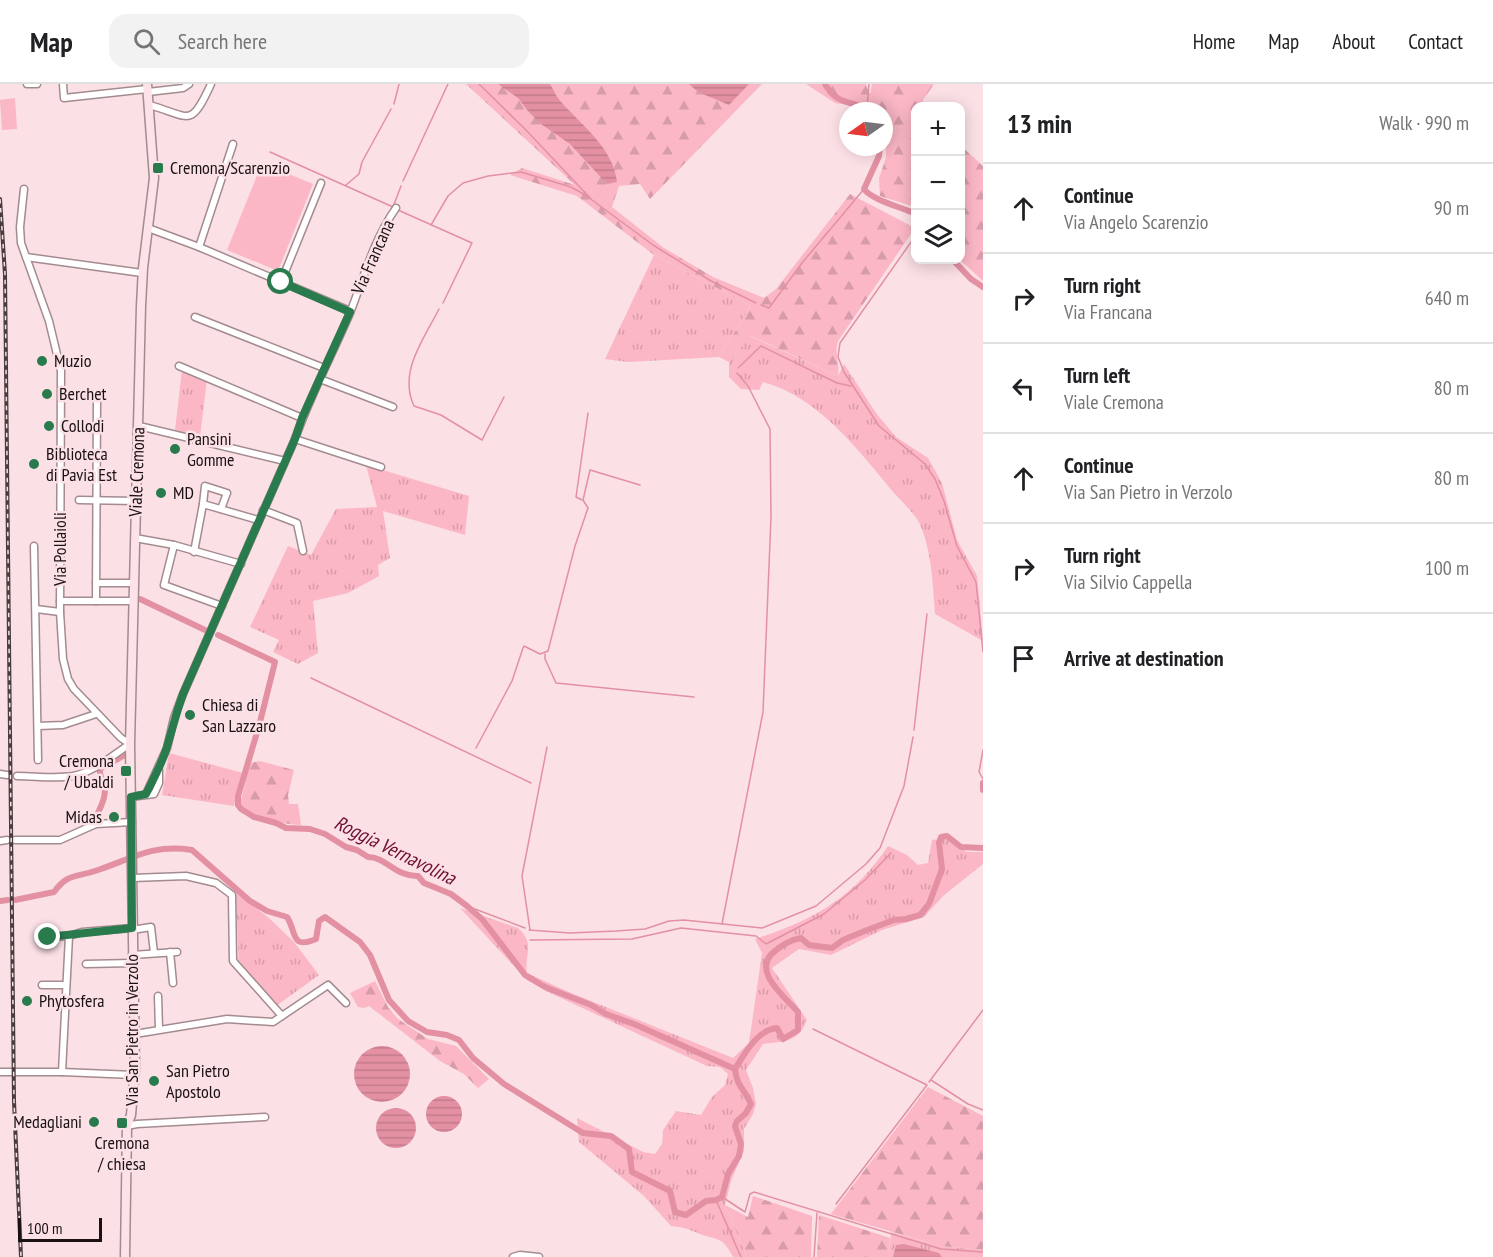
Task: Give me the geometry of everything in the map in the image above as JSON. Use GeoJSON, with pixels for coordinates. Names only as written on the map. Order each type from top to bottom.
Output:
{"type":"FeatureCollection","features":[{"type":"Feature","properties":{"kind":"main road","name":"Viale Cremona"},"geometry":{"type":"LineString","coordinates":[[132,860],[130,744],[142,273],[154,178],[147,88]]}},
{"type":"Feature","properties":{"kind":"main road","name":"Via San Pietro in Verzolo"},"geometry":{"type":"LineString","coordinates":[[125,1257],[128,1126],[131,1115],[135,1034],[132,860]]}},
{"type":"Feature","properties":{"kind":"street"},"geometry":{"type":"LineString","coordinates":[[27,84],[37,84]]}},
{"type":"Feature","properties":{"kind":"street"},"geometry":{"type":"LineString","coordinates":[[63,84],[64,98],[147,88],[183,88],[189,84]]}},
{"type":"Feature","properties":{"kind":"street"},"geometry":{"type":"LineString","coordinates":[[149,105],[179,116],[190,116],[197,112],[211,84]]}},
{"type":"Feature","properties":{"kind":"street"},"geometry":{"type":"LineString","coordinates":[[200,247],[233,144]]}},
{"type":"Feature","properties":{"kind":"street"},"geometry":{"type":"LineString","coordinates":[[281,282],[321,183]]}},
{"type":"Feature","properties":{"kind":"street","name":"Via Pollaioli"},"geometry":{"type":"LineString","coordinates":[[24,189],[20,227],[26,257],[50,321],[61,371],[60,612],[63,659],[68,679],[74,689],[96,714],[130,744]]}},
{"type":"Feature","properties":{"kind":"street","name":"Via Francana"},"geometry":{"type":"LineString","coordinates":[[146,794],[166,748],[180,702],[350,312],[386,222],[396,208]]}},
{"type":"Feature","properties":{"kind":"street"},"geometry":{"type":"LineString","coordinates":[[148,228],[200,247],[350,312]]}},
{"type":"Feature","properties":{"kind":"street"},"geometry":{"type":"LineString","coordinates":[[26,257],[142,273]]}},
{"type":"Feature","properties":{"kind":"street"},"geometry":{"type":"LineString","coordinates":[[195,316],[324,368]]}},
{"type":"Feature","properties":{"kind":"street"},"geometry":{"type":"LineString","coordinates":[[179,366],[302,418]]}},
{"type":"Feature","properties":{"kind":"street"},"geometry":{"type":"LineString","coordinates":[[320,379],[393,407]]}},
{"type":"Feature","properties":{"kind":"street"},"geometry":{"type":"LineString","coordinates":[[96,601],[98,399]]}},
{"type":"Feature","properties":{"kind":"street"},"geometry":{"type":"LineString","coordinates":[[139,426],[285,461]]}},
{"type":"Feature","properties":{"kind":"street"},"geometry":{"type":"LineString","coordinates":[[295,439],[381,467]]}},
{"type":"Feature","properties":{"kind":"street"},"geometry":{"type":"LineString","coordinates":[[194,552],[205,486],[227,493],[221,509]]}},
{"type":"Feature","properties":{"kind":"street"},"geometry":{"type":"LineString","coordinates":[[80,500],[136,501]]}},
{"type":"Feature","properties":{"kind":"street"},"geometry":{"type":"LineString","coordinates":[[202,504],[258,520]]}},
{"type":"Feature","properties":{"kind":"street"},"geometry":{"type":"LineString","coordinates":[[263,510],[297,524],[303,551]]}},
{"type":"Feature","properties":{"kind":"street"},"geometry":{"type":"LineString","coordinates":[[135,538],[174,545],[241,564]]}},
{"type":"Feature","properties":{"kind":"street"},"geometry":{"type":"LineString","coordinates":[[174,545],[164,585],[222,606]]}},
{"type":"Feature","properties":{"kind":"street"},"geometry":{"type":"LineString","coordinates":[[34,546],[38,760]]}},
{"type":"Feature","properties":{"kind":"street"},"geometry":{"type":"LineString","coordinates":[[96,583],[133,583]]}},
{"type":"Feature","properties":{"kind":"street"},"geometry":{"type":"LineString","coordinates":[[60,600],[133,601]]}},
{"type":"Feature","properties":{"kind":"street"},"geometry":{"type":"LineString","coordinates":[[36,609],[60,612]]}},
{"type":"Feature","properties":{"kind":"street"},"geometry":{"type":"LineString","coordinates":[[38,726],[63,725],[96,714]]}},
{"type":"Feature","properties":{"kind":"street"},"geometry":{"type":"LineString","coordinates":[[17,776],[75,776],[90,770],[130,744]]}},
{"type":"Feature","properties":{"kind":"street","name":"Via Francana"},"geometry":{"type":"LineString","coordinates":[[131,797],[154,794],[159,783],[159,766]]}},
{"type":"Feature","properties":{"kind":"street"},"geometry":{"type":"LineString","coordinates":[[7,840],[60,840],[96,824],[132,822]]}},
{"type":"Feature","properties":{"kind":"street"},"geometry":{"type":"LineString","coordinates":[[132,878],[186,876],[216,883],[232,895],[233,961],[282,1016]]}},
{"type":"Feature","properties":{"kind":"street"},"geometry":{"type":"LineString","coordinates":[[48,937],[151,927],[154,953]]}},
{"type":"Feature","properties":{"kind":"street"},"geometry":{"type":"LineString","coordinates":[[62,1072],[69,936]]}},
{"type":"Feature","properties":{"kind":"street"},"geometry":{"type":"LineString","coordinates":[[86,964],[174,952],[173,983]]}},
{"type":"Feature","properties":{"kind":"street"},"geometry":{"type":"LineString","coordinates":[[42,985],[66,985]]}},
{"type":"Feature","properties":{"kind":"street"},"geometry":{"type":"LineString","coordinates":[[135,1034],[227,1019],[273,1022],[328,985],[346,1003]]}},
{"type":"Feature","properties":{"kind":"street"},"geometry":{"type":"LineString","coordinates":[[158,996],[159,1029]]}},
{"type":"Feature","properties":{"kind":"street"},"geometry":{"type":"LineString","coordinates":[[0,1072],[134,1075]]}},
{"type":"Feature","properties":{"kind":"street"},"geometry":{"type":"LineString","coordinates":[[128,1126],[265,1117]]}},
{"type":"Feature","properties":{"kind":"street"},"geometry":{"type":"LineString","coordinates":[[513,1257],[520,1255],[539,1257]]}},
{"type":"Feature","properties":{"kind":"green space"},"geometry":{"type":"Polygon","coordinates":[[[466,84],[762,84],[650,199],[640,184],[619,186],[612,207],[664,248],[713,277],[764,298],[776,289],[850,194],[911,226],[911,234],[838,341],[838,376],[751,336],[729,362],[719,357],[751,306],[654,255],[577,196],[510,175],[522,168],[575,185],[466,84]]]}},
{"type":"Feature","properties":{"kind":"green space"},"geometry":{"type":"Polygon","coordinates":[[[806,84],[866,84],[870,95],[872,84],[934,84],[923,102],[911,102],[911,206],[880,196],[879,178],[886,156],[893,156],[893,102],[835,103],[806,84]]]}},
{"type":"Feature","properties":{"kind":"green space"},"geometry":{"type":"Polygon","coordinates":[[[15,98],[17,129],[2,130],[0,100],[15,98]]]}},
{"type":"Feature","properties":{"kind":"green space"},"geometry":{"type":"Polygon","coordinates":[[[965,150],[983,166],[983,281],[964,264],[965,150]]]}},
{"type":"Feature","properties":{"kind":"green space"},"geometry":{"type":"Polygon","coordinates":[[[262,163],[313,184],[278,271],[227,250],[262,163]]]}},
{"type":"Feature","properties":{"kind":"green space"},"geometry":{"type":"Polygon","coordinates":[[[654,255],[751,306],[719,357],[628,362],[605,359],[654,255]]]}},
{"type":"Feature","properties":{"kind":"green space"},"geometry":{"type":"Polygon","coordinates":[[[750,336],[838,376],[844,364],[876,413],[896,437],[928,458],[942,483],[957,540],[977,576],[983,641],[935,614],[930,560],[920,524],[852,443],[820,413],[783,389],[763,382],[759,390],[741,389],[729,377],[729,362],[750,336]]]}},
{"type":"Feature","properties":{"kind":"green space"},"geometry":{"type":"Polygon","coordinates":[[[182,370],[207,379],[200,437],[175,430],[182,370]]]}},
{"type":"Feature","properties":{"kind":"green space"},"geometry":{"type":"Polygon","coordinates":[[[366,465],[469,496],[465,535],[383,511],[390,558],[378,565],[379,576],[348,593],[313,601],[318,653],[298,664],[273,652],[279,640],[250,627],[288,546],[311,555],[336,509],[377,507],[366,465]]]}},
{"type":"Feature","properties":{"kind":"green space"},"geometry":{"type":"Polygon","coordinates":[[[169,753],[243,773],[234,806],[162,795],[169,753]]]}},
{"type":"Feature","properties":{"kind":"green space"},"geometry":{"type":"Polygon","coordinates":[[[260,761],[294,770],[288,795],[289,804],[298,804],[301,825],[260,817],[252,814],[240,804],[250,763],[260,761]]]}},
{"type":"Feature","properties":{"kind":"green space"},"geometry":{"type":"Polygon","coordinates":[[[946,838],[967,852],[983,852],[983,864],[943,896],[924,917],[882,930],[831,955],[799,949],[772,968],[807,1020],[799,1033],[790,1040],[763,1044],[746,1070],[756,1104],[744,1129],[744,1151],[731,1181],[725,1205],[747,1257],[733,1257],[725,1245],[717,1239],[671,1226],[644,1196],[579,1142],[577,1118],[643,1152],[655,1154],[662,1144],[663,1130],[676,1111],[701,1115],[712,1097],[725,1085],[728,1074],[720,1067],[707,1066],[527,980],[460,908],[518,928],[527,939],[528,944],[527,973],[733,1058],[749,1043],[762,953],[755,939],[796,924],[831,905],[861,880],[888,846],[907,855],[918,865],[928,863],[932,840],[946,838]]]}},
{"type":"Feature","properties":{"kind":"green space"},"geometry":{"type":"Polygon","coordinates":[[[236,892],[294,942],[319,975],[276,1006],[239,975],[236,892]]]}},
{"type":"Feature","properties":{"kind":"green space"},"geometry":{"type":"Polygon","coordinates":[[[375,981],[388,1007],[398,1019],[428,1039],[456,1046],[489,1079],[478,1088],[464,1074],[440,1061],[369,1006],[358,1007],[350,993],[375,981]]]}},
{"type":"Feature","properties":{"kind":"green space"},"geometry":{"type":"Polygon","coordinates":[[[928,1087],[983,1116],[983,1250],[941,1246],[831,1214],[928,1087]]]}},
{"type":"Feature","properties":{"kind":"green space"},"geometry":{"type":"Polygon","coordinates":[[[753,1196],[812,1216],[811,1257],[747,1257],[725,1205],[748,1217],[753,1196]]]}},
{"type":"Feature","properties":{"kind":"green space"},"geometry":{"type":"Polygon","coordinates":[[[819,1215],[890,1238],[889,1257],[817,1257],[819,1215]]]}},
{"type":"Feature","properties":{"kind":"green space"},"geometry":{"type":"Polygon","coordinates":[[[891,1232],[941,1246],[983,1250],[983,1257],[889,1257],[891,1232]]]}},
{"type":"Feature","properties":{"kind":"shaded area"},"geometry":{"type":"Polygon","coordinates":[[[498,84],[550,84],[561,102],[604,149],[615,170],[617,182],[607,184],[570,144],[541,124],[518,98],[498,84]]]}},
{"type":"Feature","properties":{"kind":"shaded area"},"geometry":{"type":"Polygon","coordinates":[[[689,84],[749,84],[729,105],[698,92],[689,84]]]}},
{"type":"Feature","properties":{"kind":"shaded area"},"geometry":{"type":"Polygon","coordinates":[[[382,1046],[393,1048],[402,1054],[408,1063],[410,1074],[408,1085],[402,1094],[393,1100],[382,1102],[371,1100],[362,1094],[356,1085],[354,1074],[356,1063],[362,1054],[371,1048],[382,1046]]]}},
{"type":"Feature","properties":{"kind":"shaded area"},"geometry":{"type":"Polygon","coordinates":[[[444,1096],[457,1101],[462,1114],[457,1127],[444,1132],[431,1127],[426,1114],[431,1101],[444,1096]]]}},
{"type":"Feature","properties":{"kind":"shaded area"},"geometry":{"type":"Polygon","coordinates":[[[396,1108],[404,1109],[410,1114],[415,1120],[415,1136],[410,1142],[404,1147],[396,1148],[388,1147],[382,1142],[377,1136],[376,1128],[377,1120],[382,1114],[388,1109],[396,1108]]]}},
{"type":"Feature","properties":{"kind":"shaded area"},"geometry":{"type":"Polygon","coordinates":[[[904,1244],[939,1253],[942,1257],[893,1257],[896,1245],[904,1244]]]}},
{"type":"Feature","properties":{"kind":"waterway"},"geometry":{"type":"LineString","coordinates":[[394,104],[399,84]]}},
{"type":"Feature","properties":{"kind":"waterway"},"geometry":{"type":"LineString","coordinates":[[403,181],[448,84]]}},
{"type":"Feature","properties":{"kind":"waterway"},"geometry":{"type":"LineString","coordinates":[[479,84],[592,200],[653,245],[711,281],[756,303]]}},
{"type":"Feature","properties":{"kind":"waterway"},"geometry":{"type":"LineString","coordinates":[[825,84],[835,96],[847,102]]}},
{"type":"Feature","properties":{"kind":"waterway"},"geometry":{"type":"LineString","coordinates":[[868,102],[869,84]]}},
{"type":"Feature","properties":{"kind":"waterway"},"geometry":{"type":"LineString","coordinates":[[346,185],[359,174],[362,162],[391,109]]}},
{"type":"Feature","properties":{"kind":"waterway"},"geometry":{"type":"LineString","coordinates":[[270,152],[393,207],[401,186]]}},
{"type":"Feature","properties":{"kind":"waterway"},"geometry":{"type":"LineString","coordinates":[[879,156],[864,189],[880,200],[911,212]]}},
{"type":"Feature","properties":{"kind":"waterway"},"geometry":{"type":"LineString","coordinates":[[431,225],[448,196],[463,183],[488,176],[521,172],[571,187],[589,197]]}},
{"type":"Feature","properties":{"kind":"waterway"},"geometry":{"type":"LineString","coordinates":[[761,305],[769,308],[802,263],[864,189]]}},
{"type":"Feature","properties":{"kind":"waterway"},"geometry":{"type":"LineString","coordinates":[[398,210],[472,243],[443,303]]}},
{"type":"Feature","properties":{"kind":"waterway"},"geometry":{"type":"LineString","coordinates":[[911,242],[840,343],[838,357],[844,372],[879,426],[925,464],[935,479],[957,546],[976,582],[983,652]]}},
{"type":"Feature","properties":{"kind":"waterway"},"geometry":{"type":"LineString","coordinates":[[957,264],[971,279],[983,287]]}},
{"type":"Feature","properties":{"kind":"waterway"},"geometry":{"type":"LineString","coordinates":[[439,309],[420,344],[411,368],[409,381],[414,406],[441,415],[482,440],[504,397]]}},
{"type":"Feature","properties":{"kind":"waterway"},"geometry":{"type":"LineString","coordinates":[[738,368],[761,346],[837,383],[851,386]]}},
{"type":"Feature","properties":{"kind":"waterway"},"geometry":{"type":"LineString","coordinates":[[722,924],[763,712],[771,517],[770,429],[748,386],[737,373]]}},
{"type":"Feature","properties":{"kind":"waterway"},"geometry":{"type":"LineString","coordinates":[[582,500],[576,497],[588,413]]}},
{"type":"Feature","properties":{"kind":"waterway"},"geometry":{"type":"LineString","coordinates":[[476,748],[512,681],[524,646],[540,654],[548,651],[575,546],[588,508],[583,500],[590,470],[640,485]]}},
{"type":"Feature","properties":{"kind":"waterway","name":"Roggia Vernavolina"},"geometry":{"type":"LineString","coordinates":[[140,599],[205,630]]}},
{"type":"Feature","properties":{"kind":"waterway"},"geometry":{"type":"LineString","coordinates":[[914,730],[927,614]]}},
{"type":"Feature","properties":{"kind":"waterway","name":"Roggia Vernavolina"},"geometry":{"type":"LineString","coordinates":[[218,635],[275,662],[238,796],[238,805],[241,809],[254,817],[286,828],[310,829],[325,834],[346,847],[380,860],[403,873],[418,876],[424,883],[451,894],[482,919],[525,975],[545,987],[735,1069]]}},
{"type":"Feature","properties":{"kind":"waterway"},"geometry":{"type":"LineString","coordinates":[[545,654],[556,683],[694,697]]}},
{"type":"Feature","properties":{"kind":"waterway"},"geometry":{"type":"LineString","coordinates":[[311,678],[531,783]]}},
{"type":"Feature","properties":{"kind":"waterway"},"geometry":{"type":"LineString","coordinates":[[529,930],[570,933],[616,931],[645,929],[669,921],[684,920],[762,928],[816,906],[866,864],[880,848],[904,786],[913,737]]}},
{"type":"Feature","properties":{"kind":"waterway"},"geometry":{"type":"LineString","coordinates":[[530,930],[522,876],[547,747]]}},
{"type":"Feature","properties":{"kind":"waterway"},"geometry":{"type":"LineString","coordinates":[[983,750],[979,772],[983,779]]}},
{"type":"Feature","properties":{"kind":"waterway","name":"Roggia Vernavolina"},"geometry":{"type":"LineString","coordinates":[[98,813],[105,791],[100,769],[123,756]]}},
{"type":"Feature","properties":{"kind":"waterway"},"geometry":{"type":"LineString","coordinates":[[983,783],[983,790]]}},
{"type":"Feature","properties":{"kind":"waterway"},"geometry":{"type":"LineString","coordinates":[[15,900],[54,892],[64,881],[73,876],[98,870],[143,853],[165,849],[192,850],[250,901],[267,911],[287,917],[298,941],[308,942],[316,939],[319,921],[325,917],[360,942],[370,955],[389,1000],[408,1021],[427,1032],[447,1035],[459,1040],[473,1058],[504,1084],[583,1133],[611,1136],[629,1149],[632,1172],[670,1191],[675,1212],[686,1215],[706,1201],[722,1197],[728,1174],[739,1156],[741,1144],[735,1126],[751,1104],[739,1084],[735,1069],[752,1043],[763,1033],[777,1028],[783,1039],[798,1030],[798,1012],[772,983],[766,966],[768,958],[781,946],[797,939],[801,938],[809,945],[832,948],[843,940],[867,930],[894,920],[920,915],[929,904],[942,869],[939,843],[941,837],[947,836],[961,847],[983,848]]}},
{"type":"Feature","properties":{"kind":"waterway"},"geometry":{"type":"LineString","coordinates":[[530,940],[632,939],[681,928],[756,936],[766,944],[824,914],[865,880],[891,853]]}},
{"type":"Feature","properties":{"kind":"waterway"},"geometry":{"type":"LineString","coordinates":[[0,901],[8,900]]}},
{"type":"Feature","properties":{"kind":"waterway"},"geometry":{"type":"LineString","coordinates":[[467,906],[525,928]]}},
{"type":"Feature","properties":{"kind":"waterway"},"geometry":{"type":"LineString","coordinates":[[929,1082],[983,1010]]}},
{"type":"Feature","properties":{"kind":"waterway"},"geometry":{"type":"LineString","coordinates":[[813,1029],[927,1085],[836,1204]]}},
{"type":"Feature","properties":{"kind":"waterway"},"geometry":{"type":"LineString","coordinates":[[931,1080],[968,1104],[983,1110]]}},
{"type":"Feature","properties":{"kind":"waterway"},"geometry":{"type":"LineString","coordinates":[[722,1197],[745,1212],[750,1194],[754,1192],[941,1249],[983,1252]]}},
{"type":"Feature","properties":{"kind":"waterway"},"geometry":{"type":"LineString","coordinates":[[716,1200],[741,1257]]}},
{"type":"Feature","properties":{"kind":"waterway"},"geometry":{"type":"LineString","coordinates":[[814,1257],[817,1213]]}},
{"type":"Feature","properties":{"kind":"railway"},"geometry":{"type":"LineString","coordinates":[[0,199],[5,274],[14,1101],[21,1257]]}},
{"type":"Feature","properties":{"kind":"place","name":"Cremona/Scarenzio"},"geometry":{"type":"Point","coordinates":[158,168]}},
{"type":"Feature","properties":{"kind":"place","name":"Muzio"},"geometry":{"type":"Point","coordinates":[42,361]}},
{"type":"Feature","properties":{"kind":"place","name":"Berchet"},"geometry":{"type":"Point","coordinates":[47,394]}},
{"type":"Feature","properties":{"kind":"place","name":"Collodi"},"geometry":{"type":"Point","coordinates":[49,426]}},
{"type":"Feature","properties":{"kind":"place","name":"Pansini Gomme"},"geometry":{"type":"Point","coordinates":[175,449]}},
{"type":"Feature","properties":{"kind":"place","name":"Biblioteca di Pavia Est"},"geometry":{"type":"Point","coordinates":[34,464]}},
{"type":"Feature","properties":{"kind":"place","name":"MD"},"geometry":{"type":"Point","coordinates":[161,493]}},
{"type":"Feature","properties":{"kind":"place","name":"Chiesa di San Lazzaro"},"geometry":{"type":"Point","coordinates":[190,715]}},
{"type":"Feature","properties":{"kind":"place","name":"Cremona / Ubaldi"},"geometry":{"type":"Point","coordinates":[126,771]}},
{"type":"Feature","properties":{"kind":"place","name":"Midas"},"geometry":{"type":"Point","coordinates":[114,817]}},
{"type":"Feature","properties":{"kind":"place","name":"Phytosfera"},"geometry":{"type":"Point","coordinates":[27,1001]}},
{"type":"Feature","properties":{"kind":"place","name":"San Pietro Apostolo"},"geometry":{"type":"Point","coordinates":[154,1081]}},
{"type":"Feature","properties":{"kind":"place","name":"Medagliani"},"geometry":{"type":"Point","coordinates":[94,1122]}},
{"type":"Feature","properties":{"kind":"place","name":"Cremona / chiesa"},"geometry":{"type":"Point","coordinates":[122,1123]}},
{"type":"Feature","properties":{"kind":"route"},"geometry":{"type":"LineString","coordinates":[[48,937],[132,928],[131,797],[146,794],[154,777],[183,694],[350,312],[281,282]]}}]}
